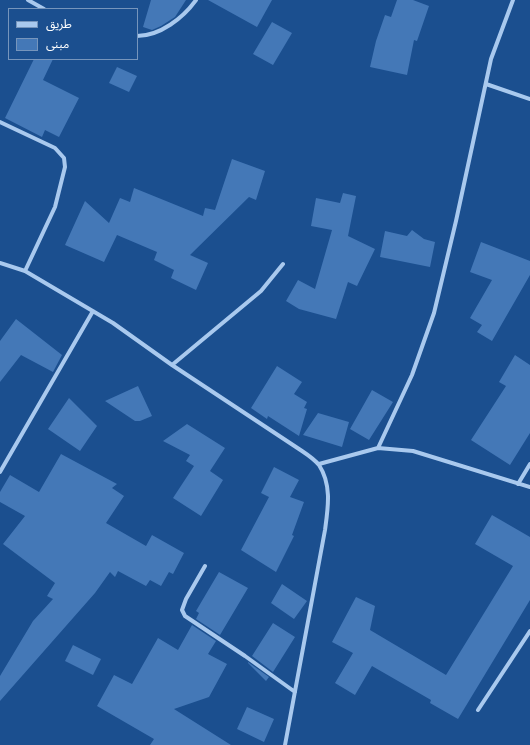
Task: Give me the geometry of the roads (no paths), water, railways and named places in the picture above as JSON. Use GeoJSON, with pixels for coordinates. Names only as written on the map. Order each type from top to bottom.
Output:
{"type":"FeatureCollection","features":[{"type":"Feature","properties":{"kind":"street"},"geometry":{"type":"LineString","coordinates":[[28,0],[42,8]]}},
{"type":"Feature","properties":{"kind":"street"},"geometry":{"type":"LineString","coordinates":[[138,36],[158,32],[188,11],[196,0]]}},
{"type":"Feature","properties":{"kind":"street"},"geometry":{"type":"LineString","coordinates":[[378,448],[412,375],[434,313],[456,221],[491,60],[513,0]]}},
{"type":"Feature","properties":{"kind":"street"},"geometry":{"type":"LineString","coordinates":[[486,84],[530,99]]}},
{"type":"Feature","properties":{"kind":"street"},"geometry":{"type":"LineString","coordinates":[[0,122],[31,138],[55,148],[64,158],[65,167],[55,207],[25,271]]}},
{"type":"Feature","properties":{"kind":"street"},"geometry":{"type":"LineString","coordinates":[[0,263],[25,271],[118,326],[172,365],[302,451],[319,464],[326,480],[329,501],[325,530],[285,745]]}},
{"type":"Feature","properties":{"kind":"street"},"geometry":{"type":"LineString","coordinates":[[172,365],[261,291],[283,264]]}},
{"type":"Feature","properties":{"kind":"street"},"geometry":{"type":"LineString","coordinates":[[0,472],[93,311]]}},
{"type":"Feature","properties":{"kind":"street"},"geometry":{"type":"LineString","coordinates":[[319,464],[378,448],[412,451],[530,487]]}},
{"type":"Feature","properties":{"kind":"street"},"geometry":{"type":"LineString","coordinates":[[518,484],[530,464]]}},
{"type":"Feature","properties":{"kind":"street"},"geometry":{"type":"LineString","coordinates":[[205,566],[186,600],[182,610],[184,616],[245,656],[295,692]]}},
{"type":"Feature","properties":{"kind":"street"},"geometry":{"type":"LineString","coordinates":[[478,710],[530,631]]}}]}
